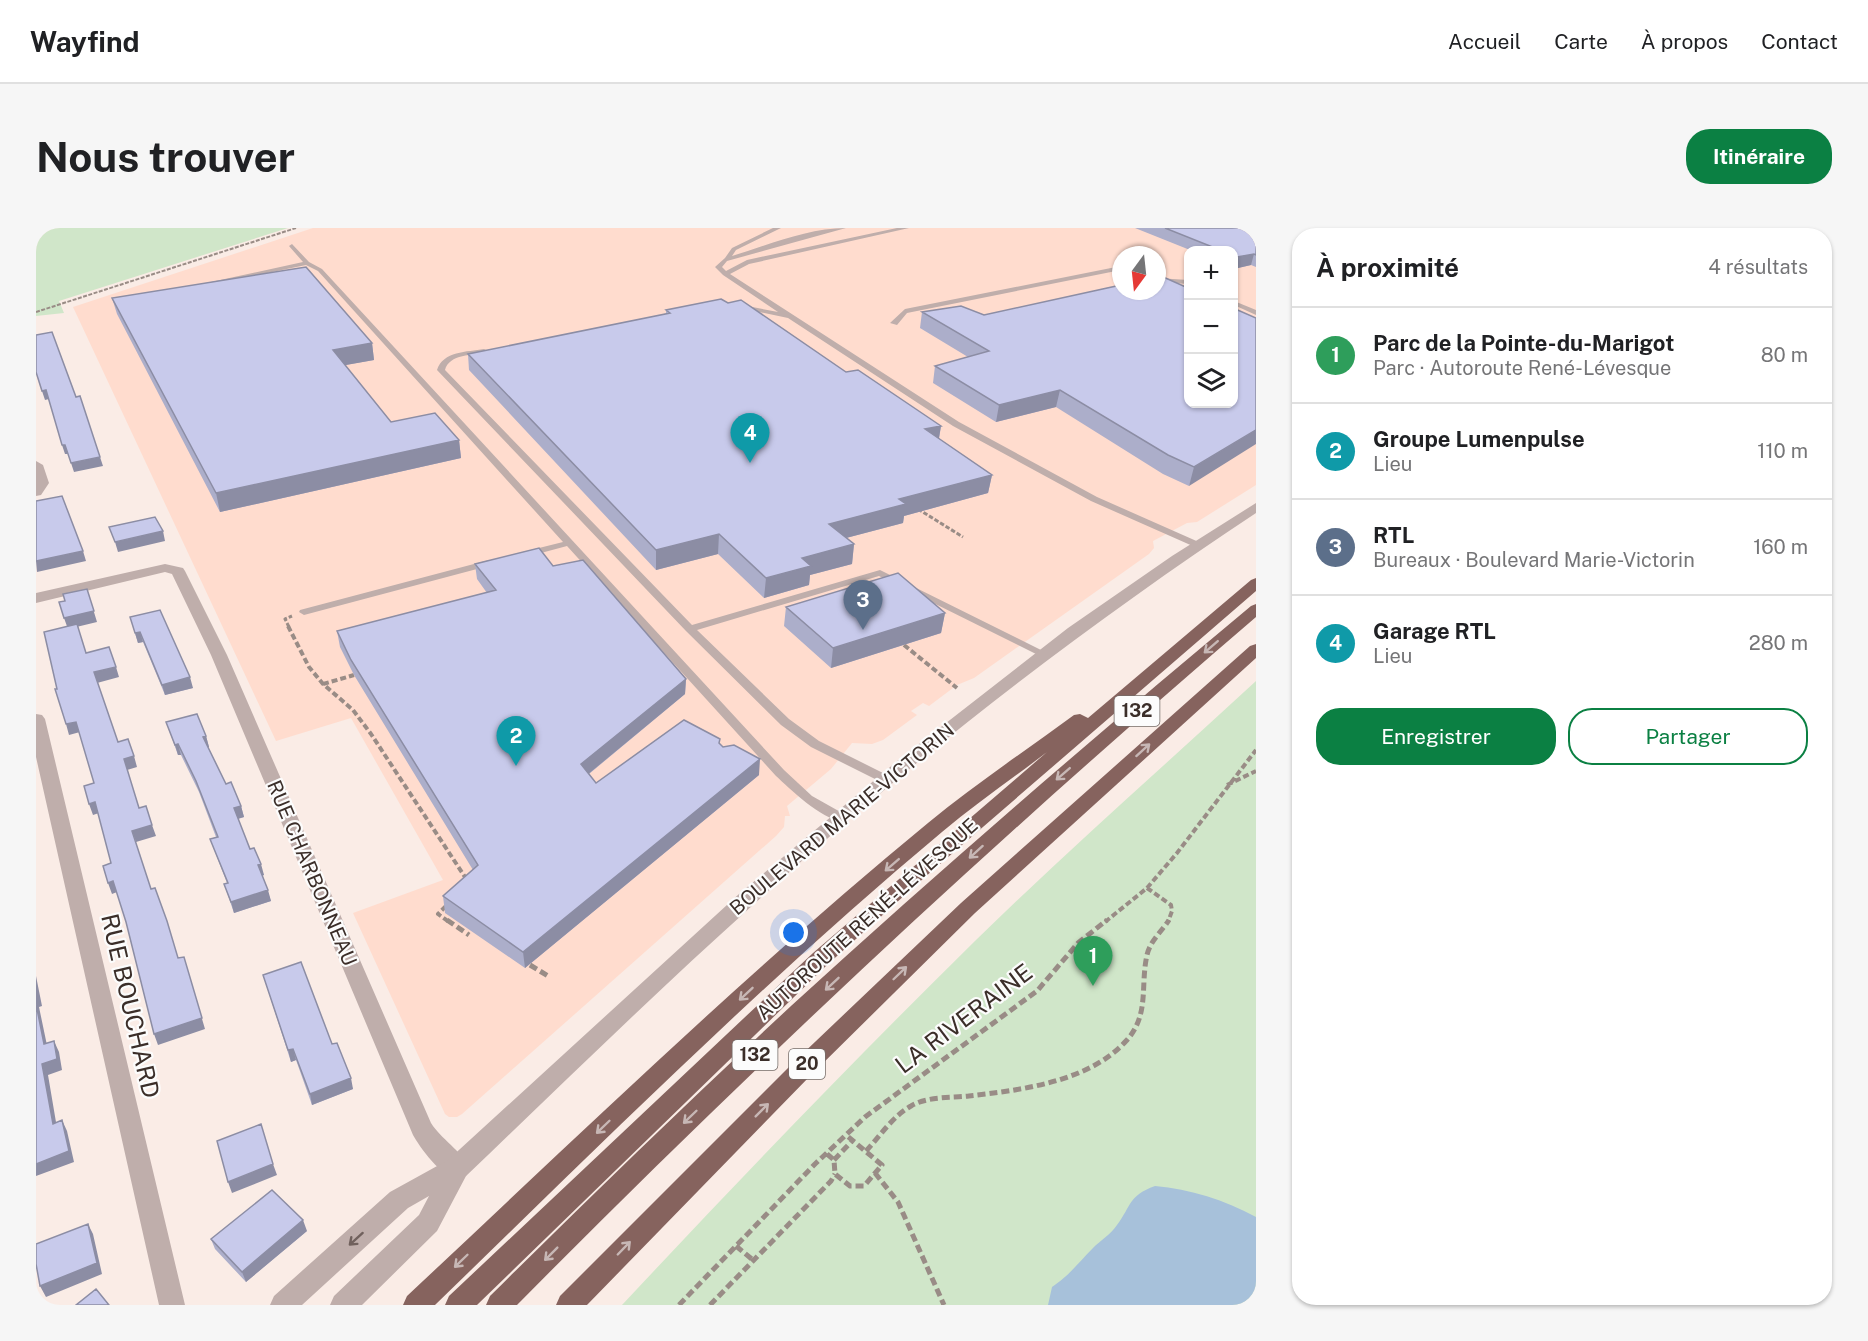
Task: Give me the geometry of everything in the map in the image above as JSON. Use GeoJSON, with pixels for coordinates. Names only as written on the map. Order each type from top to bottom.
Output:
{"type":"FeatureCollection","features":[{"type":"Feature","properties":{"kind":"highway"},"geometry":{"type":"LineString","coordinates":[[458,1305],[820,959],[918,872],[1256,583]]}},
{"type":"Feature","properties":{"kind":"highway","name":"AUTOROUTE RENÉ-LÉVESQUE"},"geometry":{"type":"LineString","coordinates":[[499,1305],[736,1072],[1065,772],[1256,609]]}},
{"type":"Feature","properties":{"kind":"highway"},"geometry":{"type":"LineString","coordinates":[[416,1305],[650,1082],[802,943],[936,826],[1209,623]]}},
{"type":"Feature","properties":{"kind":"highway","name":"20"},"geometry":{"type":"LineString","coordinates":[[569,1305],[802,1068],[968,908],[1256,649]]}},
{"type":"Feature","properties":{"kind":"street"},"geometry":{"type":"LineString","coordinates":[[36,465],[42,483],[36,492]]}},
{"type":"Feature","properties":{"kind":"street","name":"BOULEVARD MARIE-VICTORIN"},"geometry":{"type":"LineString","coordinates":[[283,1305],[399,1200],[457,1168],[627,1008],[885,779],[1044,654],[1125,594],[1256,507]]}},
{"type":"Feature","properties":{"kind":"street","name":"RUE CHARBONNEAU"},"geometry":{"type":"LineString","coordinates":[[36,598],[165,568],[178,571],[223,666],[421,1128],[431,1144],[457,1168]]}},
{"type":"Feature","properties":{"kind":"street","name":"RUE BOUCHARD"},"geometry":{"type":"LineString","coordinates":[[36,719],[172,1305]]}},
{"type":"Feature","properties":{"kind":"street","name":"BOULEVARD MARIE-VICTORIN"},"geometry":{"type":"LineString","coordinates":[[342,1305],[428,1223],[457,1168]]}},
{"type":"Feature","properties":{"kind":"lane"},"geometry":{"type":"LineString","coordinates":[[778,228],[734,249],[718,267],[789,316],[956,423],[1094,499],[1198,545]]}},
{"type":"Feature","properties":{"kind":"lane"},"geometry":{"type":"LineString","coordinates":[[725,260],[799,238],[843,228]]}},
{"type":"Feature","properties":{"kind":"lane"},"geometry":{"type":"LineString","coordinates":[[725,274],[747,262],[906,228]]}},
{"type":"Feature","properties":{"kind":"lane"},"geometry":{"type":"LineString","coordinates":[[292,246],[306,263],[320,270],[569,543],[746,742],[802,793],[840,817]]}},
{"type":"Feature","properties":{"kind":"lane"},"geometry":{"type":"LineString","coordinates":[[191,287],[306,263]]}},
{"type":"Feature","properties":{"kind":"lane"},"geometry":{"type":"LineString","coordinates":[[894,323],[905,311],[1112,270]]}},
{"type":"Feature","properties":{"kind":"lane"},"geometry":{"type":"LineString","coordinates":[[1166,281],[1184,282]]}},
{"type":"Feature","properties":{"kind":"lane"},"geometry":{"type":"LineString","coordinates":[[1238,305],[1256,313]]}},
{"type":"Feature","properties":{"kind":"lane"},"geometry":{"type":"LineString","coordinates":[[723,306],[748,307],[789,316]]}},
{"type":"Feature","properties":{"kind":"lane"},"geometry":{"type":"LineString","coordinates":[[497,349],[451,357],[443,363],[441,370],[690,629],[795,730],[826,750],[885,779]]}},
{"type":"Feature","properties":{"kind":"lane"},"geometry":{"type":"LineString","coordinates":[[517,556],[569,543]]}},
{"type":"Feature","properties":{"kind":"lane"},"geometry":{"type":"LineString","coordinates":[[304,612],[506,559]]}},
{"type":"Feature","properties":{"kind":"lane"},"geometry":{"type":"LineString","coordinates":[[690,629],[880,573],[1044,654]]}},
{"type":"Feature","properties":{"kind":"path"},"geometry":{"type":"LineString","coordinates":[[36,312],[296,228]]}},
{"type":"Feature","properties":{"kind":"path"},"geometry":{"type":"LineString","coordinates":[[911,505],[963,537]]}},
{"type":"Feature","properties":{"kind":"path"},"geometry":{"type":"LineString","coordinates":[[304,612],[285,619],[309,667],[323,684],[352,710],[371,734],[469,882]]}},
{"type":"Feature","properties":{"kind":"path"},"geometry":{"type":"LineString","coordinates":[[904,645],[957,688]]}},
{"type":"Feature","properties":{"kind":"path"},"geometry":{"type":"LineString","coordinates":[[323,684],[354,675]]}},
{"type":"Feature","properties":{"kind":"path","name":"LA RIVERAINE"},"geometry":{"type":"LineString","coordinates":[[679,1305],[846,1135],[886,1100],[1037,991],[1078,943],[1147,888],[1177,853],[1256,750]]}},
{"type":"Feature","properties":{"kind":"path"},"geometry":{"type":"LineString","coordinates":[[1227,786],[1256,771]]}},
{"type":"Feature","properties":{"kind":"path"},"geometry":{"type":"LineString","coordinates":[[866,1151],[912,1106],[992,1093],[1072,1075],[1094,1066],[1127,1041],[1140,1022],[1143,1010],[1146,960],[1151,941],[1171,921],[1173,915],[1171,905],[1147,888]]}},
{"type":"Feature","properties":{"kind":"path"},"geometry":{"type":"LineString","coordinates":[[453,898],[438,914],[469,935]]}},
{"type":"Feature","properties":{"kind":"path"},"geometry":{"type":"LineString","coordinates":[[530,965],[548,976]]}},
{"type":"Feature","properties":{"kind":"path"},"geometry":{"type":"LineString","coordinates":[[835,1174],[850,1186],[864,1186],[882,1165],[846,1135]]}},
{"type":"Feature","properties":{"kind":"path"},"geometry":{"type":"LineString","coordinates":[[834,1161],[853,1140]]}},
{"type":"Feature","properties":{"kind":"path"},"geometry":{"type":"LineString","coordinates":[[710,1305],[831,1181],[835,1174],[834,1161],[826,1154]]}},
{"type":"Feature","properties":{"kind":"path"},"geometry":{"type":"LineString","coordinates":[[875,1173],[895,1195],[932,1287],[944,1305]]}},
{"type":"Feature","properties":{"kind":"path"},"geometry":{"type":"LineString","coordinates":[[736,1246],[753,1260]]}},
{"type":"Feature","properties":{"kind":"shaded area"},"geometry":{"type":"Polygon","coordinates":[[[313,228],[1256,228],[1256,485],[1197,522],[1187,523],[1153,541],[1154,548],[1149,554],[974,678],[957,685],[929,706],[923,703],[911,711],[917,715],[883,740],[872,744],[852,743],[831,769],[787,806],[790,816],[785,816],[784,827],[776,836],[457,1117],[449,1117],[445,1114],[353,913],[443,880],[351,718],[276,741],[73,307],[313,228]]]}},
{"type":"Feature","properties":{"kind":"green space"},"geometry":{"type":"Polygon","coordinates":[[[36,228],[288,228],[59,301],[64,313],[36,316],[36,228]]]}},
{"type":"Feature","properties":{"kind":"green space"},"geometry":{"type":"Polygon","coordinates":[[[1256,681],[1256,1305],[622,1305],[797,1121],[976,940],[1256,681]]]}},
{"type":"Feature","properties":{"kind":"water"},"geometry":{"type":"Polygon","coordinates":[[[1155,1186],[1207,1196],[1256,1217],[1256,1305],[1048,1305],[1052,1287],[1112,1231],[1135,1197],[1155,1186]]]}},
{"type":"Feature","properties":{"kind":"building"},"geometry":{"type":"Polygon","coordinates":[[[1165,228],[1256,228],[1256,255],[1238,257],[1238,246],[1210,246],[1165,228]]]}},
{"type":"Feature","properties":{"kind":"building"},"geometry":{"type":"Polygon","coordinates":[[[306,267],[372,343],[333,350],[391,422],[435,413],[459,440],[216,493],[112,298],[306,267]]]}},
{"type":"Feature","properties":{"kind":"building"},"geometry":{"type":"Polygon","coordinates":[[[1166,278],[1184,286],[1184,408],[1238,408],[1238,310],[1256,318],[1256,430],[1194,467],[1168,455],[1060,390],[999,405],[935,366],[989,351],[922,312],[961,306],[984,315],[1112,287],[1112,300],[1166,300],[1166,278]]]}},
{"type":"Feature","properties":{"kind":"building"},"geometry":{"type":"Polygon","coordinates":[[[721,299],[728,303],[741,300],[846,372],[858,370],[941,426],[925,429],[992,475],[899,499],[906,504],[829,524],[854,544],[802,558],[811,566],[766,578],[719,534],[656,550],[468,354],[670,313],[666,310],[721,299]]]}},
{"type":"Feature","properties":{"kind":"building"},"geometry":{"type":"Polygon","coordinates":[[[52,332],[76,397],[80,396],[100,457],[71,463],[65,445],[62,445],[46,390],[42,391],[36,372],[36,335],[52,332]]]}},
{"type":"Feature","properties":{"kind":"building"},"geometry":{"type":"Polygon","coordinates":[[[62,496],[83,551],[36,561],[36,501],[62,496]]]}},
{"type":"Feature","properties":{"kind":"building"},"geometry":{"type":"Polygon","coordinates":[[[155,517],[163,531],[115,542],[109,527],[155,517]]]}},
{"type":"Feature","properties":{"kind":"building"},"geometry":{"type":"Polygon","coordinates":[[[539,548],[553,566],[583,560],[686,679],[581,764],[596,783],[684,720],[720,739],[719,743],[723,747],[734,745],[760,759],[523,952],[443,896],[478,865],[351,660],[337,631],[496,590],[475,564],[539,548]]]}},
{"type":"Feature","properties":{"kind":"building"},"geometry":{"type":"Polygon","coordinates":[[[898,573],[945,613],[833,648],[786,607],[898,573]]]}},
{"type":"Feature","properties":{"kind":"building"},"geometry":{"type":"Polygon","coordinates":[[[87,589],[94,611],[64,618],[59,602],[65,601],[63,594],[87,589]]]}},
{"type":"Feature","properties":{"kind":"building"},"geometry":{"type":"Polygon","coordinates":[[[160,610],[190,677],[162,685],[140,632],[135,633],[130,617],[160,610]]]}},
{"type":"Feature","properties":{"kind":"building"},"geometry":{"type":"Polygon","coordinates":[[[77,624],[86,653],[109,647],[116,667],[94,672],[118,742],[128,739],[134,756],[124,759],[139,808],[146,806],[152,825],[132,831],[151,889],[155,888],[167,921],[178,958],[184,957],[202,1018],[154,1034],[126,922],[113,881],[108,883],[103,866],[111,863],[95,802],[89,804],[84,786],[94,783],[76,722],[66,724],[55,689],[57,689],[44,632],[77,624]]]}},
{"type":"Feature","properties":{"kind":"building"},"geometry":{"type":"Polygon","coordinates":[[[197,714],[206,736],[203,737],[226,784],[231,782],[241,806],[234,808],[250,849],[254,848],[261,864],[258,865],[268,890],[231,902],[224,884],[228,883],[210,839],[218,837],[196,781],[178,744],[175,745],[166,722],[197,714]]]}},
{"type":"Feature","properties":{"kind":"building"},"geometry":{"type":"Polygon","coordinates":[[[301,962],[332,1044],[337,1043],[351,1078],[310,1094],[293,1049],[288,1050],[263,975],[301,962]]]}},
{"type":"Feature","properties":{"kind":"building"},"geometry":{"type":"Polygon","coordinates":[[[36,1004],[44,1044],[54,1041],[57,1059],[42,1064],[53,1124],[62,1120],[69,1151],[36,1164],[36,1004]]]}},
{"type":"Feature","properties":{"kind":"building"},"geometry":{"type":"Polygon","coordinates":[[[261,1124],[273,1164],[228,1182],[217,1141],[261,1124]]]}},
{"type":"Feature","properties":{"kind":"building"},"geometry":{"type":"Polygon","coordinates":[[[272,1190],[303,1220],[242,1272],[211,1239],[272,1190]]]}},
{"type":"Feature","properties":{"kind":"building"},"geometry":{"type":"Polygon","coordinates":[[[88,1224],[97,1263],[40,1286],[36,1264],[36,1244],[88,1224]]]}},
{"type":"Feature","properties":{"kind":"building"},"geometry":{"type":"Polygon","coordinates":[[[96,1289],[109,1305],[76,1305],[96,1289]]]}},
{"type":"Feature","properties":{"kind":"place","name":"Garage RTL"},"geometry":{"type":"Point","coordinates":[750,463]}},
{"type":"Feature","properties":{"kind":"place","name":"RTL"},"geometry":{"type":"Point","coordinates":[863,630]}},
{"type":"Feature","properties":{"kind":"place","name":"Groupe Lumenpulse"},"geometry":{"type":"Point","coordinates":[516,766]}},
{"type":"Feature","properties":{"kind":"place","name":"Parc de la Pointe-du-Marigot"},"geometry":{"type":"Point","coordinates":[1093,986]}}]}
